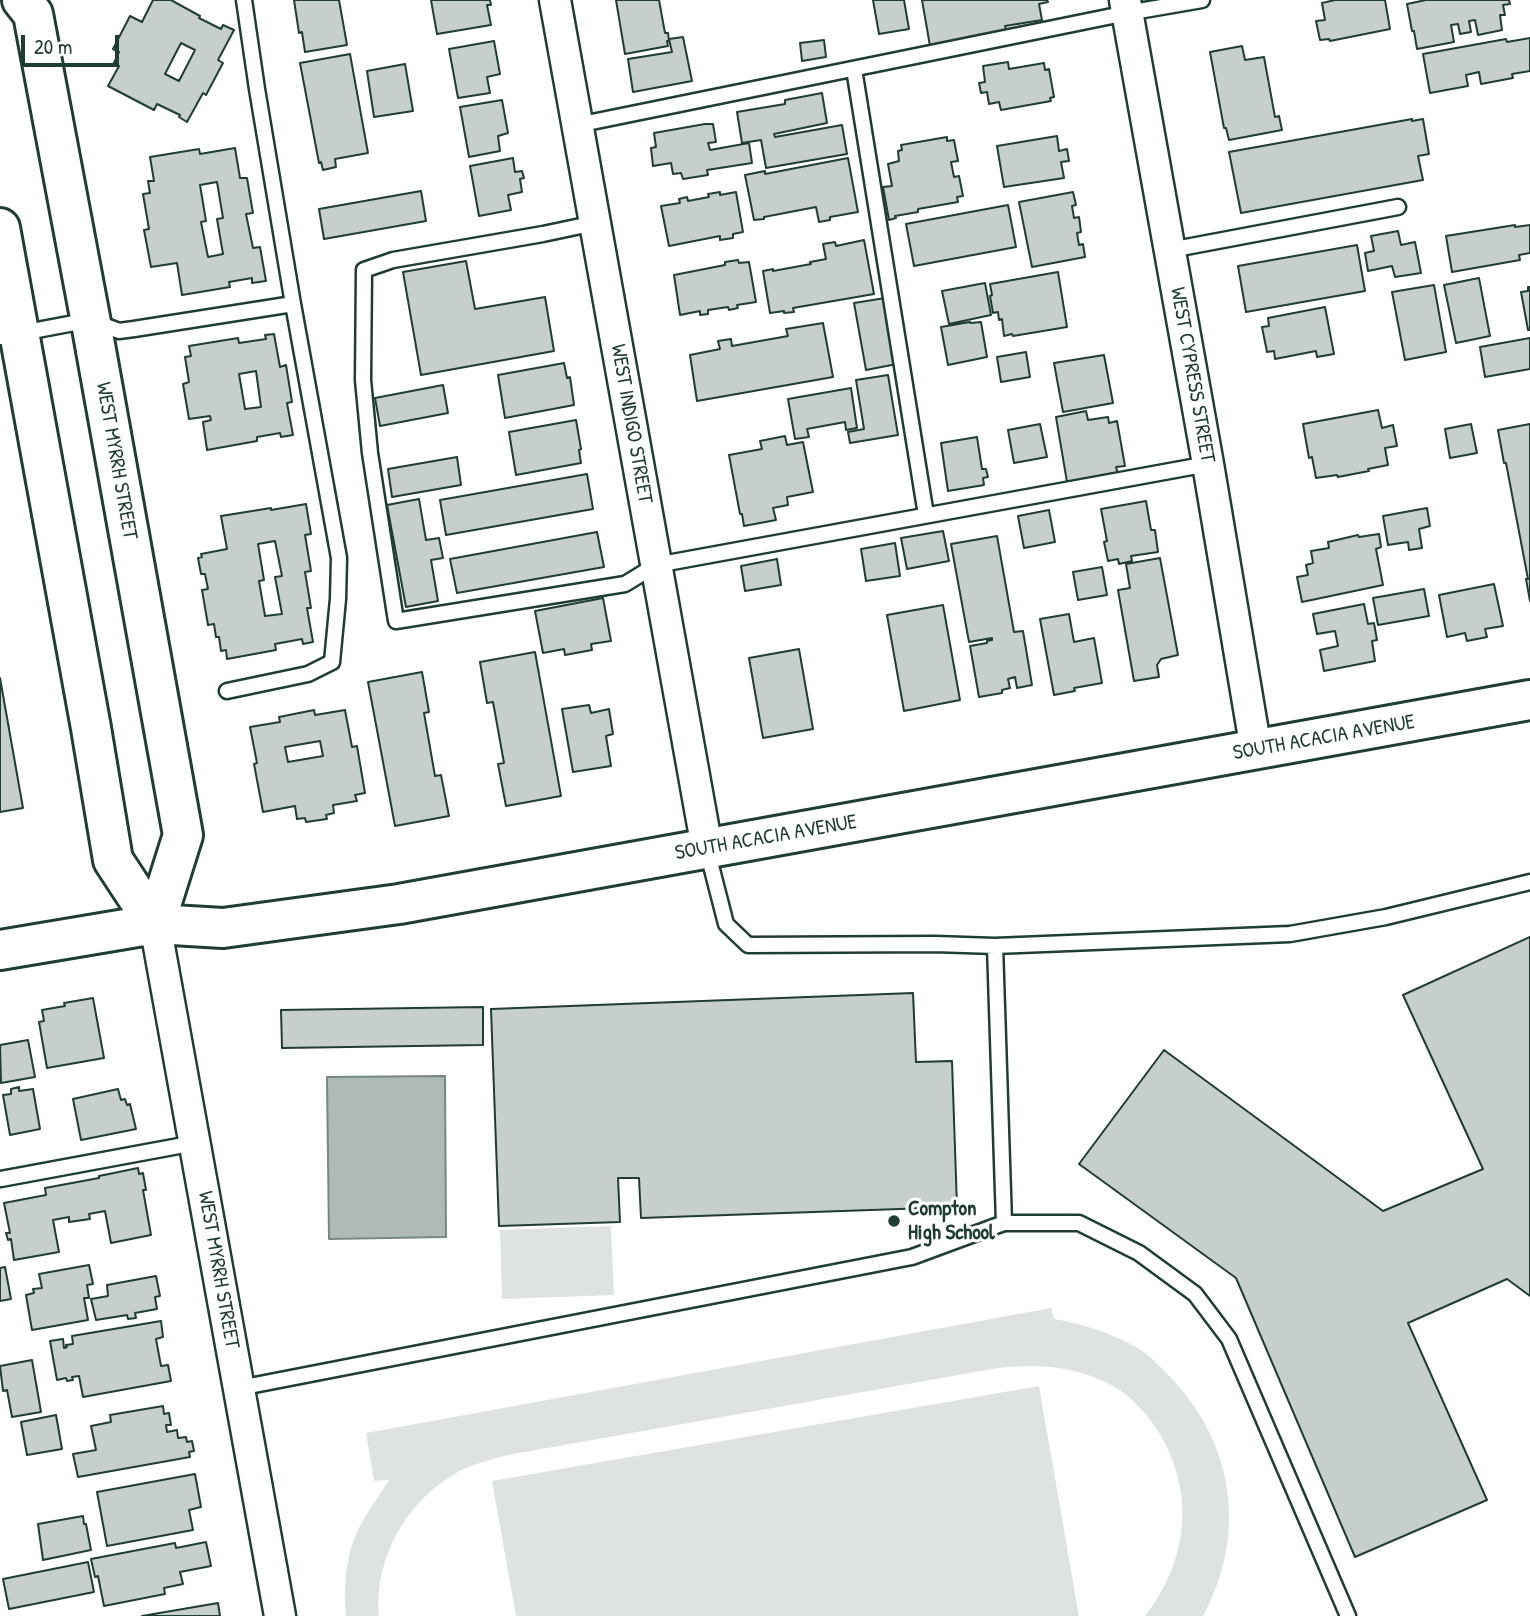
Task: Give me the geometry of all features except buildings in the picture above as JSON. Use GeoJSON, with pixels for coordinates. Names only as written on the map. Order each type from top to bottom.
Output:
{"type":"FeatureCollection","features":[{"type":"Feature","properties":{"kind":"street","name":"WEST MYRRH STREET"},"geometry":{"type":"LineString","coordinates":[[22,0],[33,14],[183,835],[155,924]]}},
{"type":"Feature","properties":{"kind":"street","name":"WEST INDIGO STREET"},"geometry":{"type":"LineString","coordinates":[[555,0],[707,848]]}},
{"type":"Feature","properties":{"kind":"street","name":"WEST CYPRESS STREET"},"geometry":{"type":"LineString","coordinates":[[1126,6],[1256,750]]}},
{"type":"Feature","properties":{"kind":"street","name":"WEST MYRRH STREET"},"geometry":{"type":"LineString","coordinates":[[0,228],[10,335],[91,728],[113,860],[155,924],[280,1616]]}},
{"type":"Feature","properties":{"kind":"street","name":"SOUTH ACACIA AVENUE"},"geometry":{"type":"LineString","coordinates":[[0,950],[155,924],[223,928],[399,904],[1530,700]]}},
{"type":"Feature","properties":{"kind":"lane"},"geometry":{"type":"LineString","coordinates":[[227,691],[308,674],[332,662],[338,599],[339,558],[293,304],[244,0]]}},
{"type":"Feature","properties":{"kind":"lane"},"geometry":{"type":"LineString","coordinates":[[578,125],[854,69],[1126,6],[1202,0]]}},
{"type":"Feature","properties":{"kind":"lane"},"geometry":{"type":"LineString","coordinates":[[854,69],[926,515]]}},
{"type":"Feature","properties":{"kind":"lane"},"geometry":{"type":"LineString","coordinates":[[1170,250],[1398,207]]}},
{"type":"Feature","properties":{"kind":"lane"},"geometry":{"type":"LineString","coordinates":[[595,223],[393,260],[364,270],[364,392],[370,453],[396,621],[625,584],[656,565],[1208,464]]}},
{"type":"Feature","properties":{"kind":"lane"},"geometry":{"type":"LineString","coordinates":[[10,335],[90,320],[119,331],[293,304]]}},
{"type":"Feature","properties":{"kind":"lane"},"geometry":{"type":"LineString","coordinates":[[707,848],[726,924],[748,945],[995,946],[1290,934],[1386,917],[1530,883]]}},
{"type":"Feature","properties":{"kind":"lane"},"geometry":{"type":"LineString","coordinates":[[995,946],[1004,1223]]}},
{"type":"Feature","properties":{"kind":"lane"},"geometry":{"type":"LineString","coordinates":[[1,1179],[195,1143]]}},
{"type":"Feature","properties":{"kind":"lane"},"geometry":{"type":"LineString","coordinates":[[239,1388],[912,1257],[1004,1223],[1079,1223],[1139,1253],[1195,1294],[1229,1339],[1348,1616]]}},
{"type":"Feature","properties":{"kind":"shaded area"},"geometry":{"type":"Polygon","coordinates":[[[445,1076],[446,1237],[329,1239],[327,1077],[445,1076]]]}},
{"type":"Feature","properties":{"kind":"shaded area"},"geometry":{"type":"Polygon","coordinates":[[[611,1226],[614,1295],[502,1299],[500,1230],[611,1226]]]}},
{"type":"Feature","properties":{"kind":"shaded area"},"geometry":{"type":"Polygon","coordinates":[[[1051,1308],[1054,1319],[1108,1334],[1148,1355],[1193,1404],[1209,1432],[1221,1461],[1228,1492],[1229,1523],[1226,1554],[1217,1585],[1203,1616],[1145,1616],[1171,1572],[1182,1526],[1178,1478],[1170,1454],[1154,1425],[1126,1395],[1099,1379],[1071,1370],[1027,1366],[998,1368],[508,1455],[473,1465],[443,1482],[426,1496],[411,1512],[399,1531],[382,1572],[379,1616],[346,1616],[345,1583],[351,1548],[362,1522],[389,1480],[374,1481],[366,1433],[1051,1308]]]}},
{"type":"Feature","properties":{"kind":"shaded area"},"geometry":{"type":"Polygon","coordinates":[[[1039,1386],[1079,1616],[516,1616],[492,1481],[1039,1386]]]}},
{"type":"Feature","properties":{"kind":"place","name":"Compton High School"},"geometry":{"type":"Point","coordinates":[894,1221]}}]}
